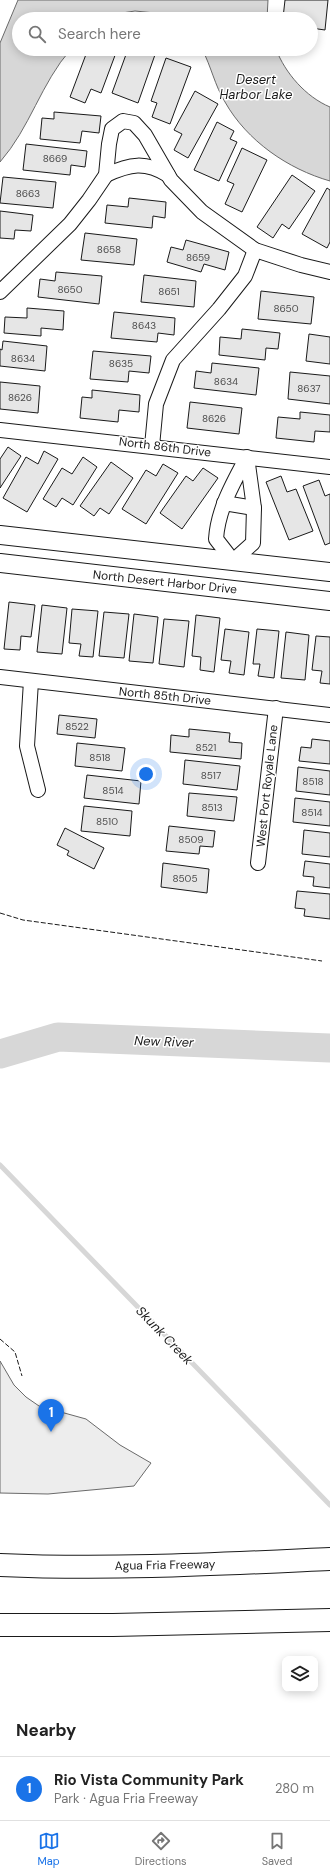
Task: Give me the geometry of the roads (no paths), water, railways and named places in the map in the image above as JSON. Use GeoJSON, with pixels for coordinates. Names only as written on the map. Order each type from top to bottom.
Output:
{"type":"FeatureCollection","features":[{"type":"Feature","properties":{"kind":"highway","name":"Agua Fria Freeway"},"geometry":{"type":"LineString","coordinates":[[0,1565],[46,1567],[221,1564],[330,1559]]}},
{"type":"Feature","properties":{"kind":"highway"},"geometry":{"type":"LineString","coordinates":[[0,1625],[294,1622],[330,1620]]}},
{"type":"Feature","properties":{"kind":"street"},"geometry":{"type":"LineString","coordinates":[[106,175],[112,129],[122,121],[134,123],[145,135],[168,175],[202,212],[255,250],[301,265],[330,272]]}},
{"type":"Feature","properties":{"kind":"street"},"geometry":{"type":"LineString","coordinates":[[0,292],[70,224],[106,175],[124,167],[141,165],[156,168],[168,175]]}},
{"type":"Feature","properties":{"kind":"street"},"geometry":{"type":"LineString","coordinates":[[152,446],[156,404],[173,360],[219,309],[244,276],[255,250]]}},
{"type":"Feature","properties":{"kind":"street","name":"North 86th Drive"},"geometry":{"type":"LineString","coordinates":[[0,430],[330,467]]}},
{"type":"Feature","properties":{"kind":"street"},"geometry":{"type":"LineString","coordinates":[[233,561],[216,539],[224,503],[247,457]]}},
{"type":"Feature","properties":{"kind":"street"},"geometry":{"type":"LineString","coordinates":[[230,590],[233,561],[253,543],[254,508],[247,457]]}},
{"type":"Feature","properties":{"kind":"street"},"geometry":{"type":"LineString","coordinates":[[224,503],[254,508]]}},
{"type":"Feature","properties":{"kind":"street"},"geometry":{"type":"LineString","coordinates":[[0,535],[330,572]]}},
{"type":"Feature","properties":{"kind":"street","name":"North Desert Harbor Drive"},"geometry":{"type":"LineString","coordinates":[[0,563],[330,601]]}},
{"type":"Feature","properties":{"kind":"street","name":"North 85th Drive"},"geometry":{"type":"LineString","coordinates":[[0,677],[330,715]]}},
{"type":"Feature","properties":{"kind":"street"},"geometry":{"type":"LineString","coordinates":[[31,681],[27,746],[38,790]]}},
{"type":"Feature","properties":{"kind":"street","name":"West Port Royale Lane"},"geometry":{"type":"LineString","coordinates":[[258,863],[276,708]]}},
{"type":"Feature","properties":{"kind":"water"},"geometry":{"type":"Polygon","coordinates":[[[18,0],[268,0],[267,12],[13,12],[18,0]]]}},
{"type":"Feature","properties":{"kind":"water"},"geometry":{"type":"Polygon","coordinates":[[[12,14],[12,56],[66,56],[51,76],[20,135],[0,162],[0,43],[12,14]]]}},
{"type":"Feature","properties":{"kind":"water","name":"Desert Harbor Lake"},"geometry":{"type":"Polygon","coordinates":[[[205,56],[279,56],[297,83],[321,103],[330,107],[330,181],[314,176],[284,161],[257,141],[234,116],[222,96],[205,56]]]}},
{"type":"Feature","properties":{"kind":"waterway","name":"New River"},"geometry":{"type":"LineString","coordinates":[[0,1054],[58,1037],[330,1048]]}},
{"type":"Feature","properties":{"kind":"waterway","name":"Skunk Creek"},"geometry":{"type":"LineString","coordinates":[[0,1165],[330,1505]]}},
{"type":"Feature","properties":{"kind":"place","name":"Rio Vista Community Park"},"geometry":{"type":"Point","coordinates":[51,1432]}}]}
